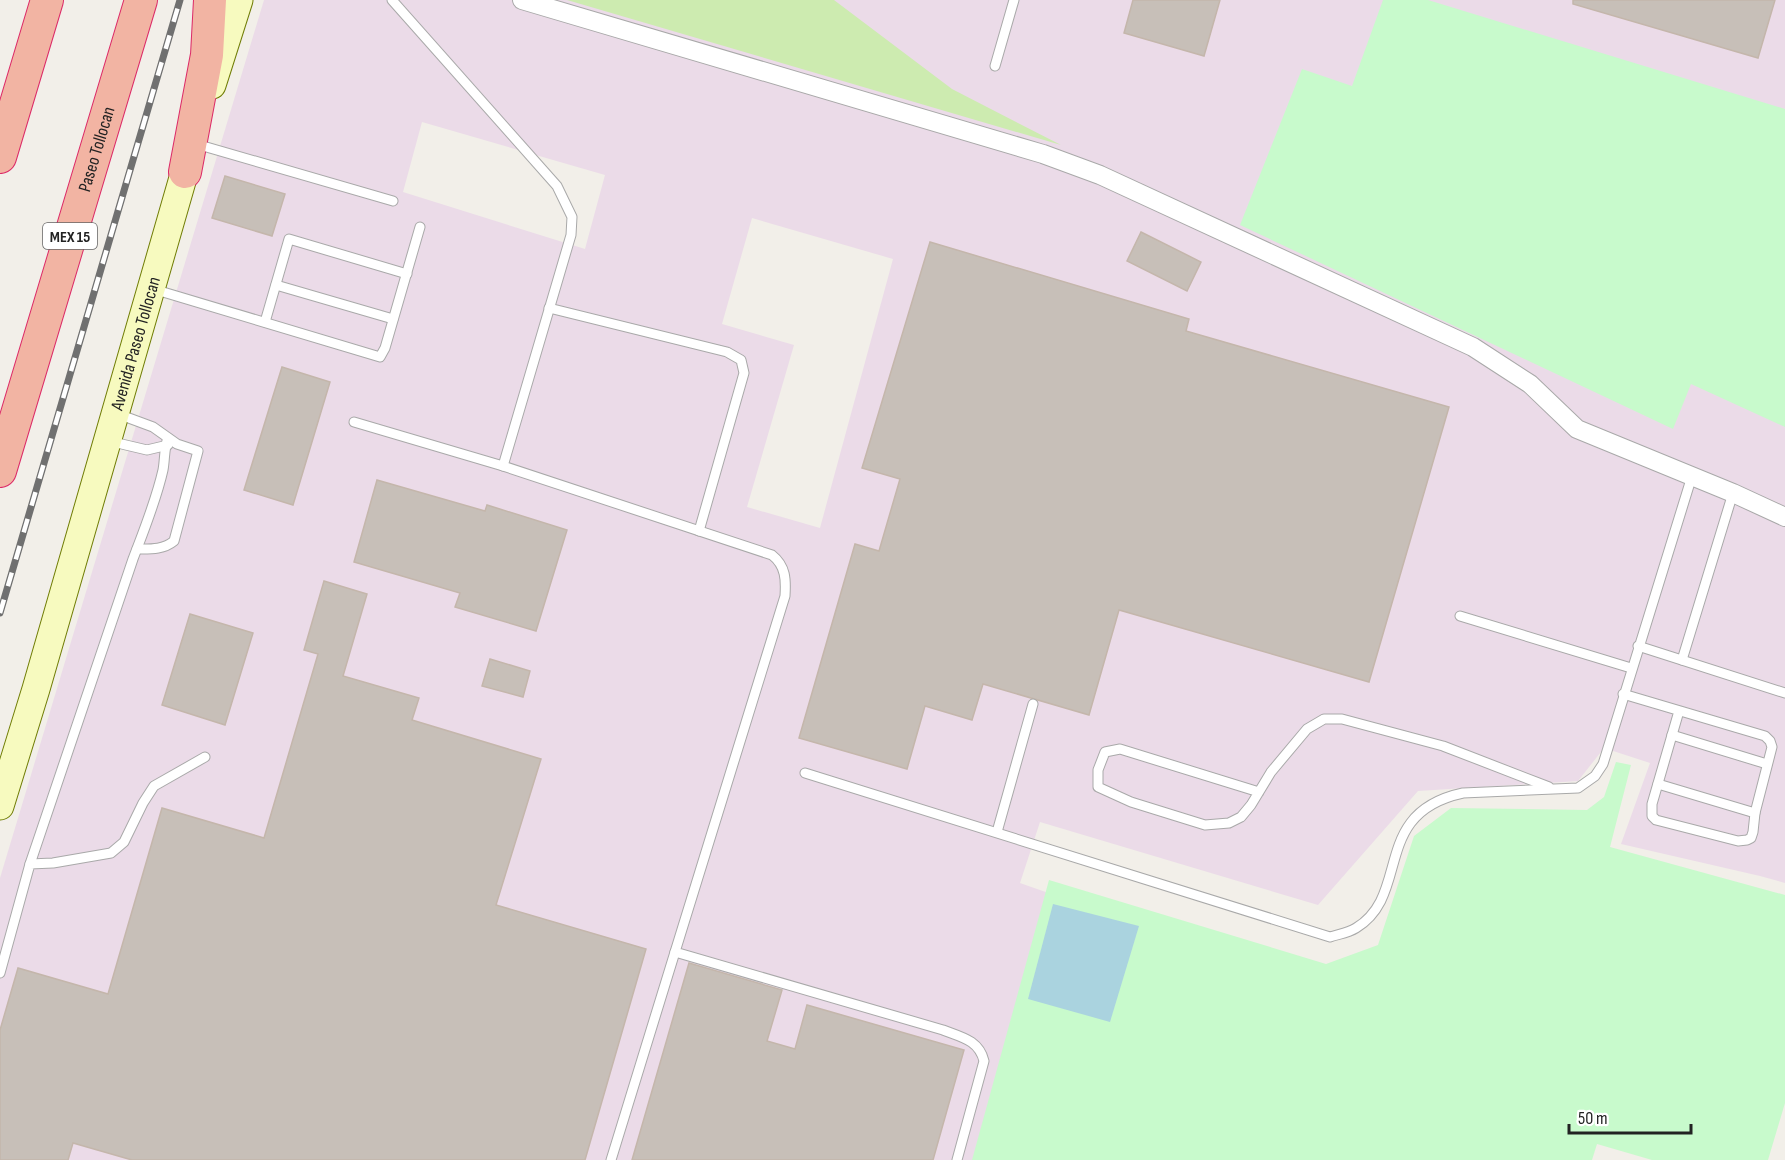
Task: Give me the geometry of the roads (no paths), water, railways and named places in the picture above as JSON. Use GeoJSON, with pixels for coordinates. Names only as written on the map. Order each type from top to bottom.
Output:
{"type":"FeatureCollection","features":[{"type":"Feature","properties":{"kind":"highway"},"geometry":{"type":"LineString","coordinates":[[0,157],[48,0]]}},
{"type":"Feature","properties":{"kind":"highway","name":"Paseo Tollocan"},"geometry":{"type":"LineString","coordinates":[[0,471],[141,0]]}},
{"type":"Feature","properties":{"kind":"highway"},"geometry":{"type":"LineString","coordinates":[[189,158],[207,56],[210,0]]}},
{"type":"Feature","properties":{"kind":"main road","name":"Avenida Paseo Tollocan"},"geometry":{"type":"LineString","coordinates":[[0,806],[36,689],[189,158],[239,0]]}},
{"type":"Feature","properties":{"kind":"main road","name":"Avenida Paseo Tollocan"},"geometry":{"type":"LineString","coordinates":[[0,742],[13,718],[36,689]]}},
{"type":"Feature","properties":{"kind":"street"},"geometry":{"type":"LineString","coordinates":[[522,0],[1043,154],[1100,175],[1473,347],[1530,384],[1577,429],[1733,493],[1785,517]]}},
{"type":"Feature","properties":{"kind":"lane"},"geometry":{"type":"LineString","coordinates":[[392,0],[556,186],[563,196],[573,224],[503,466]]}},
{"type":"Feature","properties":{"kind":"lane"},"geometry":{"type":"LineString","coordinates":[[995,66],[1014,0]]}},
{"type":"Feature","properties":{"kind":"lane"},"geometry":{"type":"LineString","coordinates":[[189,158],[393,201]]}},
{"type":"Feature","properties":{"kind":"lane"},"geometry":{"type":"LineString","coordinates":[[151,288],[376,357],[383,352],[420,226]]}},
{"type":"Feature","properties":{"kind":"lane"},"geometry":{"type":"LineString","coordinates":[[265,322],[289,239],[407,274]]}},
{"type":"Feature","properties":{"kind":"lane"},"geometry":{"type":"LineString","coordinates":[[276,285],[393,320]]}},
{"type":"Feature","properties":{"kind":"lane"},"geometry":{"type":"LineString","coordinates":[[549,308],[727,352],[741,360],[744,373],[699,531]]}},
{"type":"Feature","properties":{"kind":"lane"},"geometry":{"type":"LineString","coordinates":[[0,973],[30,864],[146,527],[164,468],[166,442],[153,427],[115,413]]}},
{"type":"Feature","properties":{"kind":"lane"},"geometry":{"type":"LineString","coordinates":[[354,422],[503,466],[772,555],[780,561],[784,570],[785,596],[611,1160]]}},
{"type":"Feature","properties":{"kind":"lane"},"geometry":{"type":"LineString","coordinates":[[107,441],[147,450],[166,442],[198,451],[174,541],[168,546],[137,549]]}},
{"type":"Feature","properties":{"kind":"lane"},"geometry":{"type":"LineString","coordinates":[[806,773],[1330,937],[1349,932],[1359,927],[1374,912],[1384,893],[1396,850],[1410,822],[1435,802],[1446,796],[1463,793],[1578,788],[1595,776],[1603,764],[1692,476]]}},
{"type":"Feature","properties":{"kind":"lane"},"geometry":{"type":"LineString","coordinates":[[1682,660],[1733,493]]}},
{"type":"Feature","properties":{"kind":"lane"},"geometry":{"type":"LineString","coordinates":[[1460,615],[1631,668]]}},
{"type":"Feature","properties":{"kind":"lane"},"geometry":{"type":"LineString","coordinates":[[1638,646],[1785,693]]}},
{"type":"Feature","properties":{"kind":"lane"},"geometry":{"type":"LineString","coordinates":[[1623,694],[1765,736],[1770,741],[1772,747],[1751,838],[1738,841],[1656,820],[1652,816],[1651,811],[1679,711]]}},
{"type":"Feature","properties":{"kind":"lane"},"geometry":{"type":"LineString","coordinates":[[997,832],[1033,704]]}},
{"type":"Feature","properties":{"kind":"lane"},"geometry":{"type":"LineString","coordinates":[[1259,792],[1120,748],[1105,752],[1098,770],[1098,787],[1131,802],[1205,825],[1229,824],[1241,817],[1259,792],[1271,772],[1307,729],[1324,719],[1342,718],[1443,746],[1554,789]]}},
{"type":"Feature","properties":{"kind":"lane"},"geometry":{"type":"LineString","coordinates":[[1672,735],[1767,764]]}},
{"type":"Feature","properties":{"kind":"lane"},"geometry":{"type":"LineString","coordinates":[[30,864],[53,863],[111,853],[124,842],[154,786],[205,757]]}},
{"type":"Feature","properties":{"kind":"lane"},"geometry":{"type":"LineString","coordinates":[[1658,784],[1755,813]]}},
{"type":"Feature","properties":{"kind":"lane"},"geometry":{"type":"LineString","coordinates":[[675,952],[943,1030],[975,1044],[984,1061],[957,1160]]}},
{"type":"Feature","properties":{"kind":"water"},"geometry":{"type":"Polygon","coordinates":[[[1053,904],[1139,926],[1110,1022],[1028,999],[1053,904]]]}},
{"type":"Feature","properties":{"kind":"railway"},"geometry":{"type":"LineString","coordinates":[[0,613],[180,0]]}}]}
